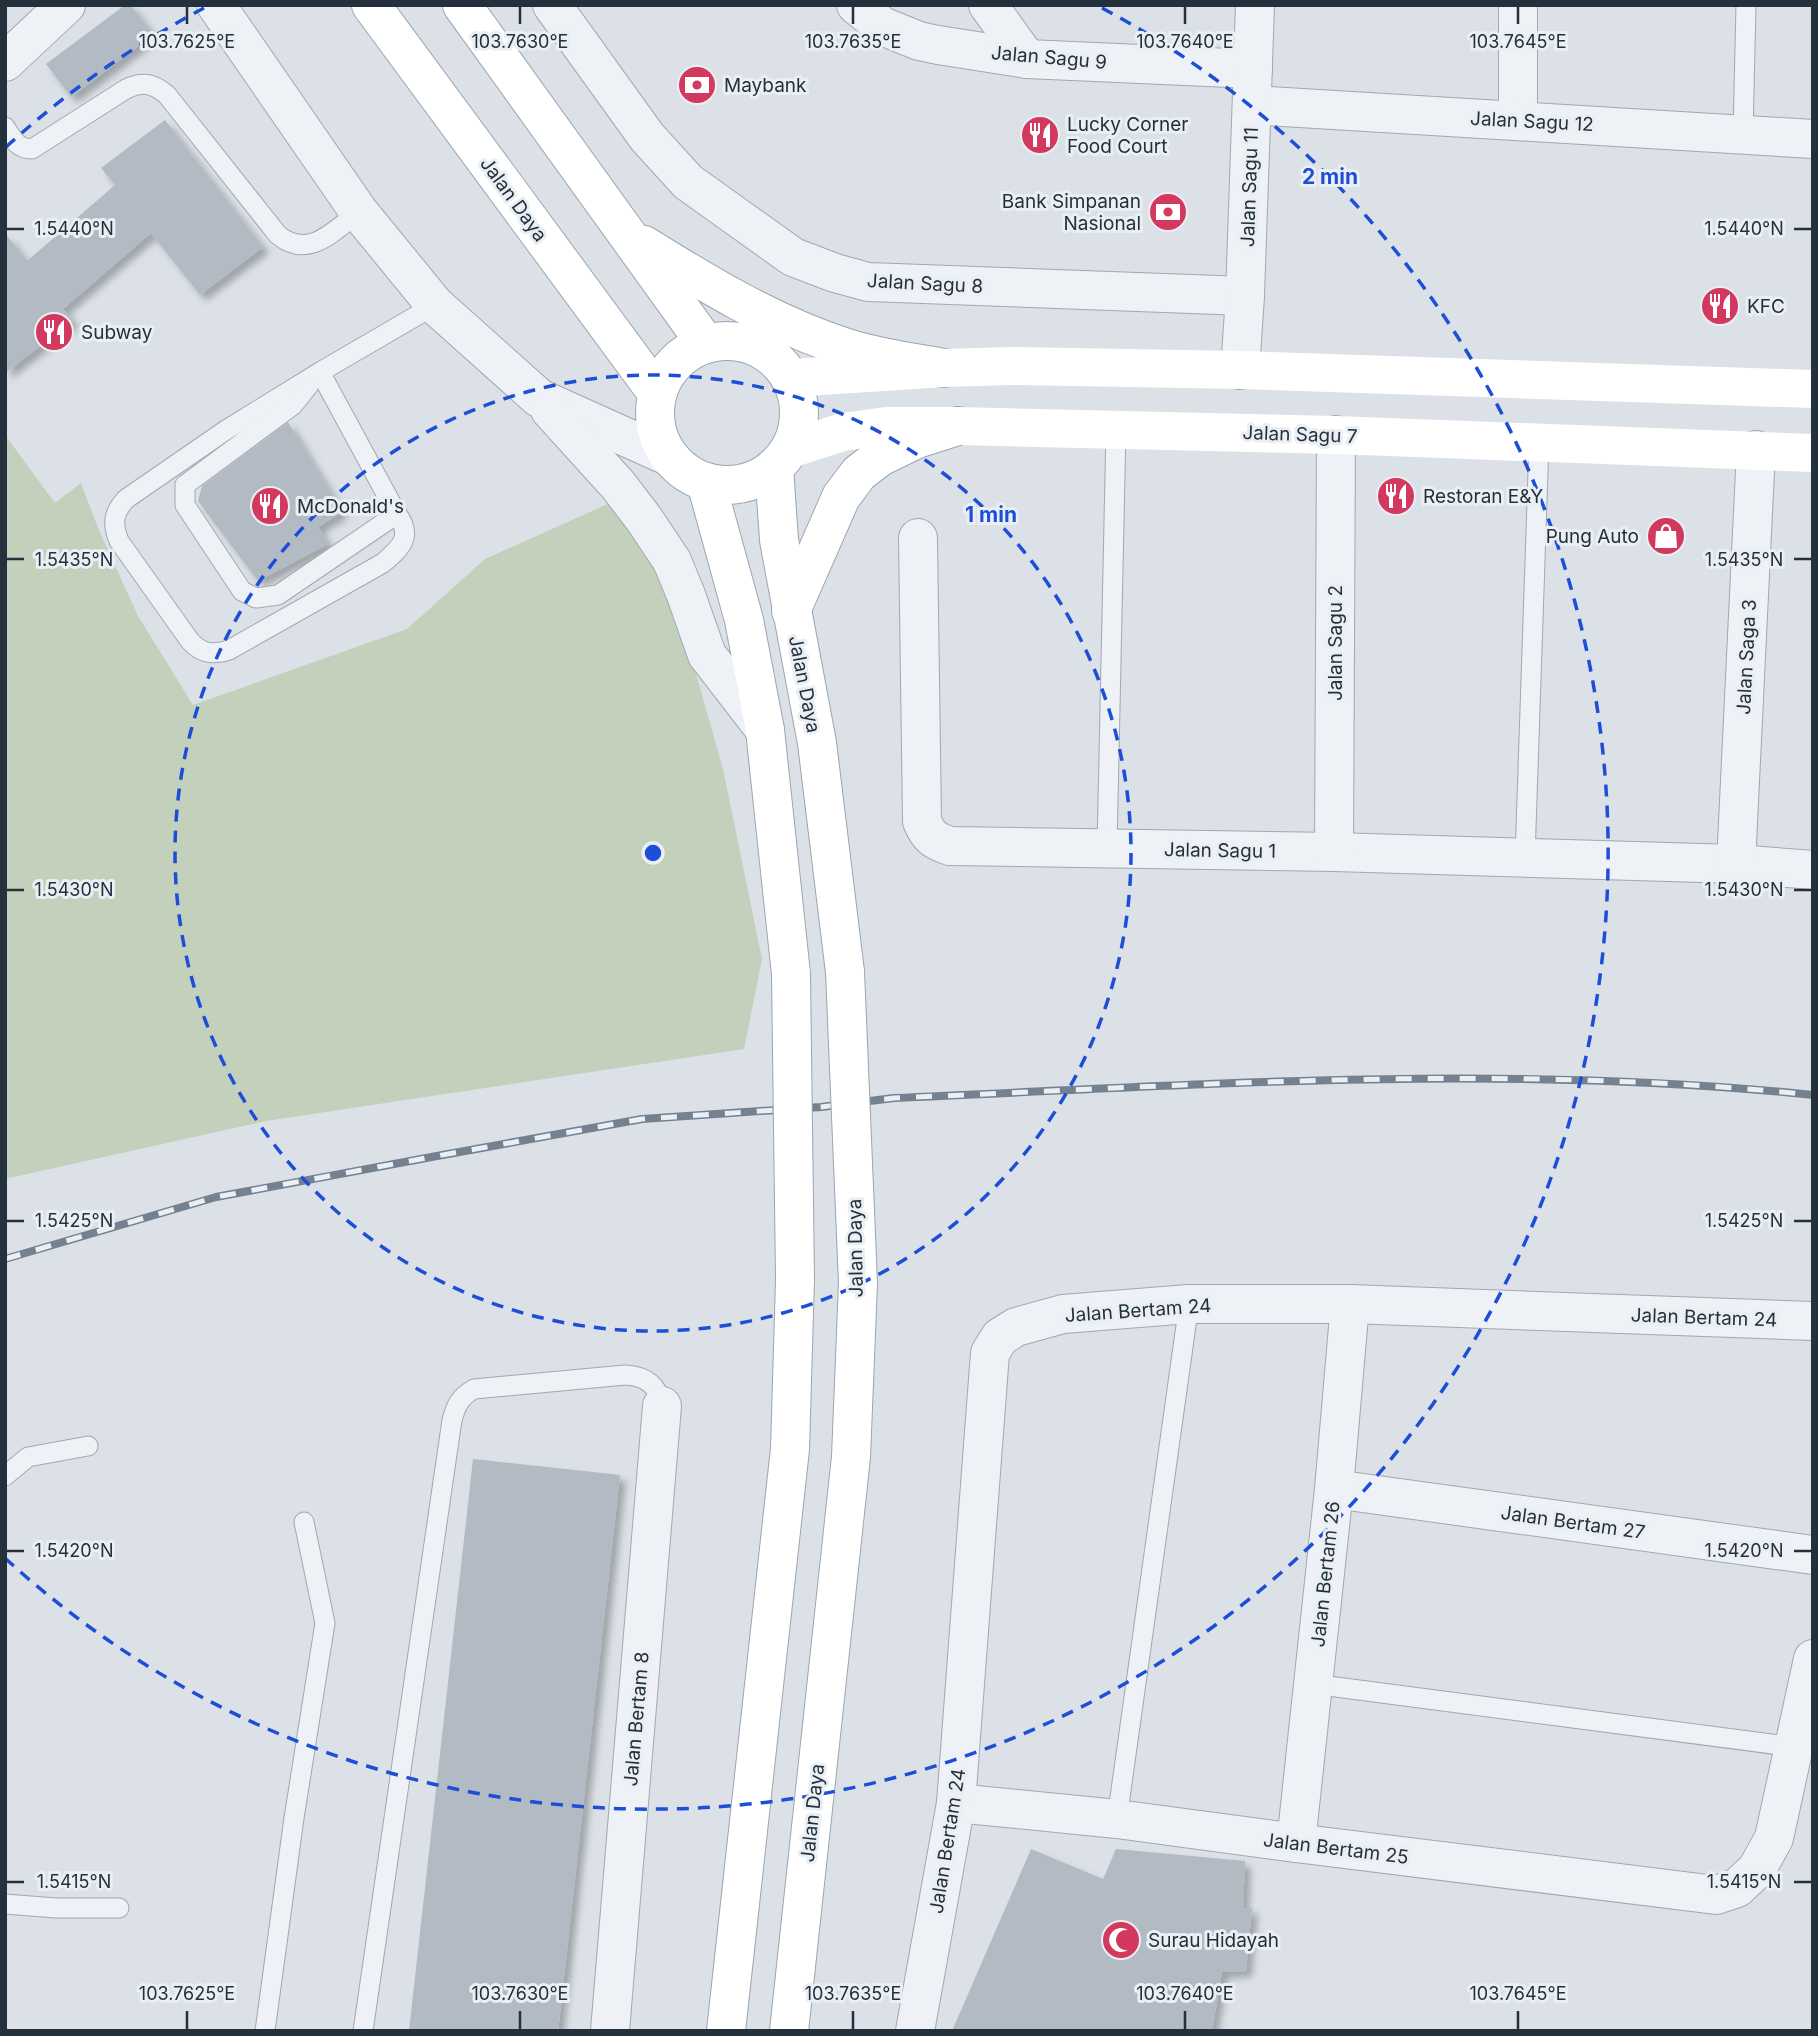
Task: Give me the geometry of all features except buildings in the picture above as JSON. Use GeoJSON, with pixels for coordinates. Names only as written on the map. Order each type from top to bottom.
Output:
{"type":"FeatureCollection","features":[{"type":"Feature","properties":{"kind":"main road","name":"Jalan Daya"},"geometry":{"type":"LineString","coordinates":[[371,5],[657,393]]}},
{"type":"Feature","properties":{"kind":"main road"},"geometry":{"type":"LineString","coordinates":[[462,5],[706,344]]}},
{"type":"Feature","properties":{"kind":"main road"},"geometry":{"type":"LineString","coordinates":[[628,235],[719,292],[819,339],[848,348],[944,368]]}},
{"type":"Feature","properties":{"kind":"main road"},"geometry":{"type":"LineString","coordinates":[[729,341],[755,346],[776,359],[791,378],[799,401],[799,426],[782,459],[753,481],[729,485],[706,482],[685,472],[670,457],[658,437],[654,415],[657,393],[667,372],[684,354],[706,344],[729,341]]}},
{"type":"Feature","properties":{"kind":"main road"},"geometry":{"type":"LineString","coordinates":[[791,378],[1012,366],[1240,370],[1813,388]]}},
{"type":"Feature","properties":{"kind":"main road","name":"Jalan Sagu 7"},"geometry":{"type":"LineString","coordinates":[[782,459],[843,432],[886,426],[1336,435],[1813,453]]}},
{"type":"Feature","properties":{"kind":"main road"},"geometry":{"type":"LineString","coordinates":[[791,611],[841,497],[859,473],[880,457],[917,439],[958,426]]}},
{"type":"Feature","properties":{"kind":"main road","name":"Jalan Daya"},"geometry":{"type":"LineString","coordinates":[[782,459],[779,540],[817,743],[845,972],[858,1283],[851,1457],[789,2031]]}},
{"type":"Feature","properties":{"kind":"main road"},"geometry":{"type":"LineString","coordinates":[[706,482],[744,620],[765,730],[791,974],[795,1279],[790,1449],[726,2031]]}},
{"type":"Feature","properties":{"kind":"street"},"geometry":{"type":"LineString","coordinates":[[5,62],[66,5]]}},
{"type":"Feature","properties":{"kind":"street"},"geometry":{"type":"LineString","coordinates":[[216,5],[359,212],[435,305],[539,398],[618,485],[644,519],[671,561],[708,655],[765,730]]}},
{"type":"Feature","properties":{"kind":"street","name":"Jalan Sagu 8"},"geometry":{"type":"LineString","coordinates":[[552,5],[647,137],[688,182],[793,257],[868,282],[1245,296]]}},
{"type":"Feature","properties":{"kind":"street"},"geometry":{"type":"LineString","coordinates":[[988,5],[1027,59]]}},
{"type":"Feature","properties":{"kind":"street","name":"Jalan Sagu 11"},"geometry":{"type":"LineString","coordinates":[[1240,370],[1255,5]]}},
{"type":"Feature","properties":{"kind":"street"},"geometry":{"type":"LineString","coordinates":[[1518,5],[1518,120]]}},
{"type":"Feature","properties":{"kind":"street","name":"Jalan Sagu 9"},"geometry":{"type":"LineString","coordinates":[[873,10],[900,34],[919,41],[1027,59],[1252,87]]}},
{"type":"Feature","properties":{"kind":"street","name":"Jalan Sagu 12"},"geometry":{"type":"LineString","coordinates":[[1252,87],[1518,120],[1813,139]]}},
{"type":"Feature","properties":{"kind":"street"},"geometry":{"type":"LineString","coordinates":[[539,398],[670,457]]}},
{"type":"Feature","properties":{"kind":"street","name":"Jalan Sagu 2"},"geometry":{"type":"LineString","coordinates":[[1334,852],[1336,435]]}},
{"type":"Feature","properties":{"kind":"street","name":"Jalan Saga 3"},"geometry":{"type":"LineString","coordinates":[[1736,864],[1755,450]]}},
{"type":"Feature","properties":{"kind":"street","name":"Jalan Sagu 1"},"geometry":{"type":"LineString","coordinates":[[918,538],[922,821],[926,832],[936,842],[950,846],[1334,852],[1736,864],[1813,870]]}},
{"type":"Feature","properties":{"kind":"street","name":"Jalan Bertam 24"},"geometry":{"type":"LineString","coordinates":[[915,2031],[956,1803],[990,1353],[1000,1337],[1016,1327],[1063,1314],[1189,1304],[1350,1304],[1813,1321]]}},
{"type":"Feature","properties":{"kind":"street","name":"Jalan Bertam 26"},"geometry":{"type":"LineString","coordinates":[[1296,1843],[1334,1489],[1350,1304]]}},
{"type":"Feature","properties":{"kind":"street","name":"Jalan Bertam 8"},"geometry":{"type":"LineString","coordinates":[[610,2031],[662,1406]]}},
{"type":"Feature","properties":{"kind":"street","name":"Jalan Bertam 27"},"geometry":{"type":"LineString","coordinates":[[1334,1489],[1813,1555]]}},
{"type":"Feature","properties":{"kind":"street"},"geometry":{"type":"LineString","coordinates":[[1795,1747],[1813,1659]]}},
{"type":"Feature","properties":{"kind":"street","name":"Jalan Bertam 25"},"geometry":{"type":"LineString","coordinates":[[956,1803],[1117,1819],[1716,1895],[1737,1888],[1757,1869],[1774,1838],[1795,1747]]}},
{"type":"Feature","properties":{"kind":"lane"},"geometry":{"type":"LineString","coordinates":[[1743,134],[1746,5]]}},
{"type":"Feature","properties":{"kind":"lane"},"geometry":{"type":"LineString","coordinates":[[5,127],[18,145],[32,149],[126,89],[136,84],[148,83],[159,87],[167,95],[278,235],[287,242],[298,246],[319,241],[359,212]]}},
{"type":"Feature","properties":{"kind":"lane"},"geometry":{"type":"LineString","coordinates":[[320,372],[405,525],[405,536],[400,547],[383,563],[229,650],[208,653],[197,649],[119,541],[114,530],[114,518],[118,508],[126,499],[226,430],[320,372],[435,305]]}},
{"type":"Feature","properties":{"kind":"lane"},"geometry":{"type":"LineString","coordinates":[[320,372],[293,405],[185,485],[185,505],[242,591],[256,598],[278,595],[397,514]]}},
{"type":"Feature","properties":{"kind":"lane"},"geometry":{"type":"LineString","coordinates":[[1107,848],[1116,429]]}},
{"type":"Feature","properties":{"kind":"lane"},"geometry":{"type":"LineString","coordinates":[[1525,858],[1539,442]]}},
{"type":"Feature","properties":{"kind":"lane"},"geometry":{"type":"LineString","coordinates":[[1117,1819],[1189,1304]]}},
{"type":"Feature","properties":{"kind":"lane"},"geometry":{"type":"LineString","coordinates":[[363,2031],[456,1405],[463,1395],[474,1389],[625,1375],[638,1376],[648,1381],[657,1390],[662,1406]]}},
{"type":"Feature","properties":{"kind":"lane"},"geometry":{"type":"LineString","coordinates":[[5,1476],[28,1457],[88,1446]]}},
{"type":"Feature","properties":{"kind":"lane"},"geometry":{"type":"LineString","coordinates":[[265,2031],[294,1818],[325,1623],[304,1522]]}},
{"type":"Feature","properties":{"kind":"lane"},"geometry":{"type":"LineString","coordinates":[[1313,1684],[1795,1747]]}},
{"type":"Feature","properties":{"kind":"lane"},"geometry":{"type":"LineString","coordinates":[[5,1904],[56,1908],[119,1908]]}},
{"type":"Feature","properties":{"kind":"green space"},"geometry":{"type":"Polygon","coordinates":[[[5,435],[55,503],[81,483],[98,528],[138,616],[193,705],[407,629],[485,559],[610,503],[666,568],[723,769],[762,959],[744,1049],[266,1121],[5,1179],[5,435]]]}},
{"type":"Feature","properties":{"kind":"railway"},"geometry":{"type":"LineString","coordinates":[[5,1259],[216,1197],[642,1119],[821,1107],[894,1098],[1353,1080],[1583,1080],[1698,1085],[1813,1095]]}},
{"type":"Feature","properties":{"kind":"place","name":"Maybank"},"geometry":{"type":"Point","coordinates":[697,85]}},
{"type":"Feature","properties":{"kind":"place","name":"Lucky Corner Food Court"},"geometry":{"type":"Point","coordinates":[1040,135]}},
{"type":"Feature","properties":{"kind":"place","name":"Bank Simpanan Nasional"},"geometry":{"type":"Point","coordinates":[1168,212]}},
{"type":"Feature","properties":{"kind":"place","name":"KFC"},"geometry":{"type":"Point","coordinates":[1720,306]}},
{"type":"Feature","properties":{"kind":"place","name":"Subway"},"geometry":{"type":"Point","coordinates":[54,332]}},
{"type":"Feature","properties":{"kind":"place","name":"Restoran E&Y"},"geometry":{"type":"Point","coordinates":[1396,496]}},
{"type":"Feature","properties":{"kind":"place","name":"McDonald's"},"geometry":{"type":"Point","coordinates":[270,506]}},
{"type":"Feature","properties":{"kind":"place","name":"Pung Auto"},"geometry":{"type":"Point","coordinates":[1666,536]}},
{"type":"Feature","properties":{"kind":"place","name":"Surau Hidayah"},"geometry":{"type":"Point","coordinates":[1121,1940]}}]}
